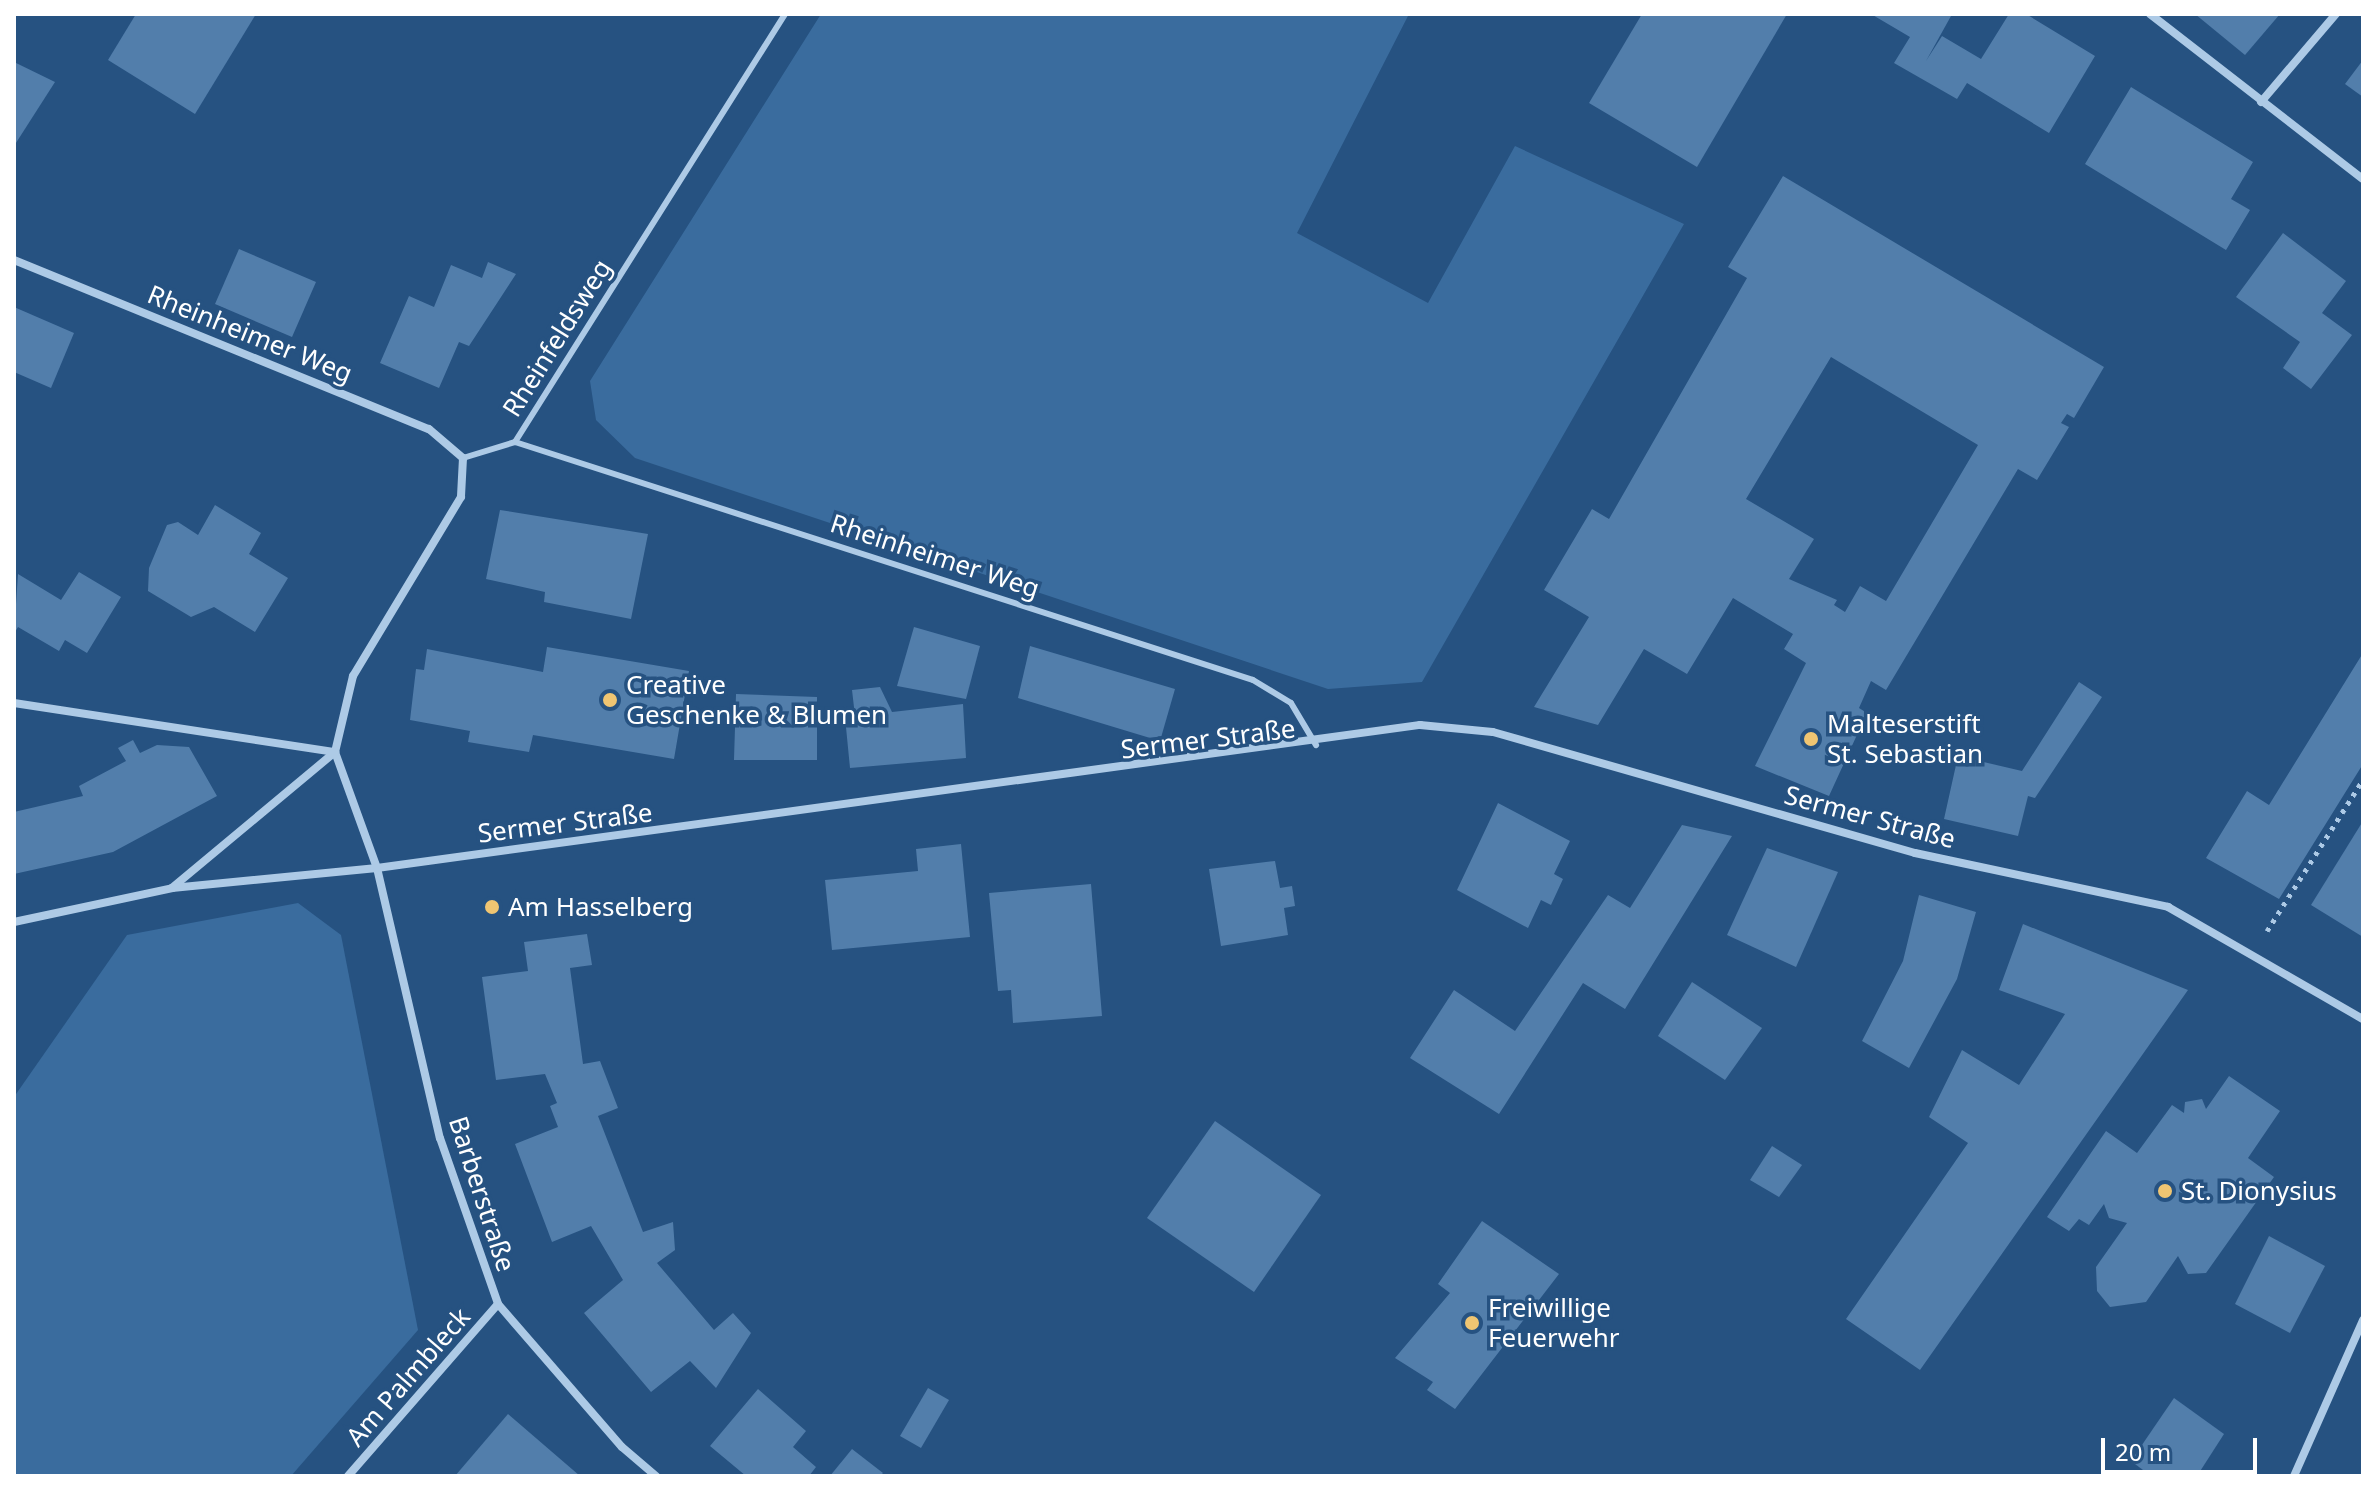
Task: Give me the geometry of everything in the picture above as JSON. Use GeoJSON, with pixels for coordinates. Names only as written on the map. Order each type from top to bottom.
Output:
{"type":"FeatureCollection","features":[{"type":"Feature","properties":{"kind":"street"},"geometry":{"type":"LineString","coordinates":[[2150,14],[2363,179]]}},
{"type":"Feature","properties":{"kind":"street"},"geometry":{"type":"LineString","coordinates":[[2261,102],[2336,14]]}},
{"type":"Feature","properties":{"kind":"street","name":"Rheinheimer Weg"},"geometry":{"type":"LineString","coordinates":[[14,260],[429,429],[463,458]]}},
{"type":"Feature","properties":{"kind":"street"},"geometry":{"type":"LineString","coordinates":[[377,868],[335,752],[353,676],[461,497],[463,458]]}},
{"type":"Feature","properties":{"kind":"street"},"geometry":{"type":"LineString","coordinates":[[14,703],[335,752]]}},
{"type":"Feature","properties":{"kind":"street","name":"Sermer Straße"},"geometry":{"type":"LineString","coordinates":[[14,922],[172,888],[377,868],[1316,745],[1420,725],[1493,732],[1915,853],[2168,907],[2254,952],[2363,1019]]}},
{"type":"Feature","properties":{"kind":"street"},"geometry":{"type":"LineString","coordinates":[[172,888],[335,752]]}},
{"type":"Feature","properties":{"kind":"street","name":"Barberstraße"},"geometry":{"type":"LineString","coordinates":[[377,868],[440,1138],[498,1304],[622,1447],[656,1476]]}},
{"type":"Feature","properties":{"kind":"street","name":"Am Palmbleck"},"geometry":{"type":"LineString","coordinates":[[348,1476],[498,1304]]}},
{"type":"Feature","properties":{"kind":"street"},"geometry":{"type":"LineString","coordinates":[[2294,1476],[2363,1320]]}},
{"type":"Feature","properties":{"kind":"lane","name":"Rheinfeldsweg"},"geometry":{"type":"LineString","coordinates":[[463,458],[515,442],[785,14]]}},
{"type":"Feature","properties":{"kind":"lane","name":"Rheinheimer Weg"},"geometry":{"type":"LineString","coordinates":[[515,442],[1253,680],[1291,703],[1316,745]]}},
{"type":"Feature","properties":{"kind":"path"},"geometry":{"type":"LineString","coordinates":[[2254,952],[2363,780]]}},
{"type":"Feature","properties":{"kind":"shaded area"},"geometry":{"type":"Polygon","coordinates":[[[821,14],[1409,14],[1297,233],[1428,303],[1515,146],[1684,224],[1422,682],[1328,689],[635,458],[596,420],[590,381],[821,14]]]}},
{"type":"Feature","properties":{"kind":"shaded area"},"geometry":{"type":"Polygon","coordinates":[[[298,903],[341,935],[418,1330],[291,1476],[14,1476],[14,1097],[127,935],[298,903]]]}},
{"type":"Feature","properties":{"kind":"building"},"geometry":{"type":"Polygon","coordinates":[[[136,14],[256,14],[195,114],[108,60],[136,14]]]}},
{"type":"Feature","properties":{"kind":"building"},"geometry":{"type":"Polygon","coordinates":[[[1642,14],[1787,14],[1697,167],[1589,103],[1642,14]]]}},
{"type":"Feature","properties":{"kind":"building"},"geometry":{"type":"Polygon","coordinates":[[[1871,14],[1951,16],[1926,61],[1942,36],[1981,59],[2009,14],[2026,14],[2095,56],[2049,133],[1967,83],[1957,99],[1894,63],[1910,37],[1871,14]]]}},
{"type":"Feature","properties":{"kind":"building"},"geometry":{"type":"Polygon","coordinates":[[[2195,14],[2280,14],[2245,55],[2195,14]]]}},
{"type":"Feature","properties":{"kind":"building"},"geometry":{"type":"Polygon","coordinates":[[[2363,60],[2363,97],[2345,84],[2363,60]]]}},
{"type":"Feature","properties":{"kind":"building"},"geometry":{"type":"Polygon","coordinates":[[[14,62],[55,82],[14,146],[14,62]]]}},
{"type":"Feature","properties":{"kind":"building"},"geometry":{"type":"Polygon","coordinates":[[[2131,87],[2253,162],[2231,199],[2250,210],[2226,250],[2085,164],[2131,87]]]}},
{"type":"Feature","properties":{"kind":"building"},"geometry":{"type":"Polygon","coordinates":[[[1783,176],[2104,367],[2074,418],[2067,414],[2061,423],[2069,427],[2037,480],[2018,469],[1886,690],[1871,681],[1859,708],[1867,713],[1829,796],[1755,766],[1806,663],[1784,649],[1793,634],[1733,598],[1687,674],[1644,649],[1598,725],[1534,707],[1589,617],[1544,590],[1592,509],[1609,519],[1747,278],[1728,267],[1783,176]],[[1831,357],[1746,499],[1814,539],[1789,579],[1837,600],[1834,605],[1845,612],[1860,586],[1886,601],[1978,445],[1831,357]]]}},
{"type":"Feature","properties":{"kind":"building"},"geometry":{"type":"Polygon","coordinates":[[[2283,233],[2346,281],[2322,313],[2352,335],[2311,389],[2283,368],[2300,342],[2236,297],[2283,233]]]}},
{"type":"Feature","properties":{"kind":"building"},"geometry":{"type":"Polygon","coordinates":[[[239,249],[316,282],[292,337],[215,304],[239,249]]]}},
{"type":"Feature","properties":{"kind":"building"},"geometry":{"type":"Polygon","coordinates":[[[488,262],[516,274],[469,346],[459,342],[439,388],[380,363],[409,296],[434,307],[451,265],[482,278],[488,262]]]}},
{"type":"Feature","properties":{"kind":"building"},"geometry":{"type":"Polygon","coordinates":[[[14,307],[74,333],[51,388],[14,372],[14,307]]]}},
{"type":"Feature","properties":{"kind":"building"},"geometry":{"type":"Polygon","coordinates":[[[215,505],[261,533],[249,554],[288,578],[255,632],[214,607],[191,617],[148,591],[149,568],[167,525],[178,522],[198,535],[215,505]]]}},
{"type":"Feature","properties":{"kind":"building"},"geometry":{"type":"Polygon","coordinates":[[[500,510],[648,534],[631,619],[544,602],[545,592],[486,579],[500,510]]]}},
{"type":"Feature","properties":{"kind":"building"},"geometry":{"type":"Polygon","coordinates":[[[79,572],[121,597],[87,653],[65,640],[59,651],[18,627],[14,634],[18,574],[61,600],[79,572]]]}},
{"type":"Feature","properties":{"kind":"building"},"geometry":{"type":"Polygon","coordinates":[[[914,627],[980,646],[966,699],[897,686],[914,627]]]}},
{"type":"Feature","properties":{"kind":"building"},"geometry":{"type":"Polygon","coordinates":[[[1030,646],[1175,689],[1160,741],[1018,698],[1030,646]]]}},
{"type":"Feature","properties":{"kind":"building"},"geometry":{"type":"Polygon","coordinates":[[[547,647],[689,671],[674,759],[533,735],[529,752],[468,742],[470,731],[410,720],[416,669],[424,670],[427,649],[543,672],[547,647]]]}},
{"type":"Feature","properties":{"kind":"building"},"geometry":{"type":"Polygon","coordinates":[[[2363,653],[2363,764],[2279,899],[2206,858],[2247,791],[2269,805],[2363,653]]]}},
{"type":"Feature","properties":{"kind":"building"},"geometry":{"type":"Polygon","coordinates":[[[2079,682],[2102,697],[2035,798],[2028,796],[2018,836],[1944,819],[1958,756],[2022,771],[2079,682]]]}},
{"type":"Feature","properties":{"kind":"building"},"geometry":{"type":"Polygon","coordinates":[[[880,687],[892,712],[963,704],[966,758],[850,768],[845,717],[855,716],[852,690],[880,687]]]}},
{"type":"Feature","properties":{"kind":"building"},"geometry":{"type":"Polygon","coordinates":[[[736,694],[817,697],[817,760],[734,760],[736,694]]]}},
{"type":"Feature","properties":{"kind":"building"},"geometry":{"type":"Polygon","coordinates":[[[133,740],[140,753],[157,745],[189,747],[217,796],[113,852],[14,874],[14,812],[83,796],[79,786],[126,761],[118,748],[133,740]]]}},
{"type":"Feature","properties":{"kind":"building"},"geometry":{"type":"Polygon","coordinates":[[[1498,803],[1570,841],[1554,874],[1563,879],[1551,905],[1541,900],[1528,928],[1457,890],[1498,803]]]}},
{"type":"Feature","properties":{"kind":"building"},"geometry":{"type":"Polygon","coordinates":[[[2363,821],[2363,937],[2311,905],[2363,821]]]}},
{"type":"Feature","properties":{"kind":"building"},"geometry":{"type":"Polygon","coordinates":[[[1682,825],[1732,836],[1625,1009],[1583,983],[1499,1114],[1410,1058],[1454,990],[1515,1031],[1608,895],[1630,908],[1682,825]]]}},
{"type":"Feature","properties":{"kind":"building"},"geometry":{"type":"Polygon","coordinates":[[[961,844],[970,937],[832,950],[825,880],[918,871],[916,849],[961,844]]]}},
{"type":"Feature","properties":{"kind":"building"},"geometry":{"type":"Polygon","coordinates":[[[1767,848],[1838,872],[1796,967],[1727,935],[1767,848]]]}},
{"type":"Feature","properties":{"kind":"building"},"geometry":{"type":"Polygon","coordinates":[[[1275,861],[1280,888],[1292,886],[1295,906],[1284,908],[1288,935],[1221,946],[1209,869],[1275,861]]]}},
{"type":"Feature","properties":{"kind":"building"},"geometry":{"type":"Polygon","coordinates":[[[1091,884],[1102,1016],[1013,1023],[1011,990],[998,991],[989,893],[1091,884]]]}},
{"type":"Feature","properties":{"kind":"building"},"geometry":{"type":"Polygon","coordinates":[[[1919,895],[1976,912],[1957,979],[1909,1068],[1862,1041],[1903,961],[1919,895]]]}},
{"type":"Feature","properties":{"kind":"building"},"geometry":{"type":"Polygon","coordinates":[[[2023,924],[2188,990],[1920,1370],[1846,1319],[1968,1143],[1929,1117],[1962,1050],[2019,1085],[2065,1014],[1999,990],[2023,924]]]}},
{"type":"Feature","properties":{"kind":"building"},"geometry":{"type":"Polygon","coordinates":[[[587,934],[592,965],[570,968],[583,1064],[600,1061],[618,1108],[598,1116],[643,1232],[673,1222],[675,1250],[657,1263],[714,1330],[733,1313],[751,1333],[716,1388],[690,1361],[651,1392],[584,1313],[623,1280],[591,1226],[552,1242],[515,1144],[558,1127],[550,1106],[557,1103],[545,1074],[496,1080],[482,977],[528,971],[524,942],[587,934]]]}},
{"type":"Feature","properties":{"kind":"building"},"geometry":{"type":"Polygon","coordinates":[[[1692,982],[1762,1028],[1725,1080],[1658,1036],[1692,982]]]}},
{"type":"Feature","properties":{"kind":"building","name":"St. Dionysius"},"geometry":{"type":"Polygon","coordinates":[[[2229,1076],[2280,1111],[2248,1158],[2274,1177],[2206,1273],[2188,1274],[2178,1256],[2146,1302],[2110,1307],[2097,1291],[2096,1267],[2127,1223],[2109,1218],[2104,1204],[2089,1225],[2079,1219],[2069,1231],[2047,1217],[2106,1131],[2137,1153],[2172,1105],[2184,1113],[2185,1102],[2202,1099],[2206,1109],[2229,1076]]]}},
{"type":"Feature","properties":{"kind":"building"},"geometry":{"type":"Polygon","coordinates":[[[1215,1121],[1321,1195],[1254,1292],[1147,1218],[1215,1121]]]}},
{"type":"Feature","properties":{"kind":"building"},"geometry":{"type":"Polygon","coordinates":[[[1772,1146],[1802,1165],[1779,1197],[1750,1180],[1772,1146]]]}},
{"type":"Feature","properties":{"kind":"building","name":"Freiwillige Feuerwehr"},"geometry":{"type":"Polygon","coordinates":[[[1482,1221],[1559,1274],[1455,1409],[1427,1390],[1433,1382],[1395,1358],[1450,1293],[1438,1284],[1482,1221]]]}},
{"type":"Feature","properties":{"kind":"building"},"geometry":{"type":"Polygon","coordinates":[[[2269,1236],[2325,1266],[2290,1333],[2235,1304],[2269,1236]]]}},
{"type":"Feature","properties":{"kind":"building"},"geometry":{"type":"Polygon","coordinates":[[[928,1388],[949,1400],[921,1448],[900,1436],[928,1388]]]}},
{"type":"Feature","properties":{"kind":"building"},"geometry":{"type":"Polygon","coordinates":[[[758,1389],[806,1431],[793,1447],[816,1467],[809,1476],[746,1476],[710,1446],[758,1389]]]}},
{"type":"Feature","properties":{"kind":"building"},"geometry":{"type":"Polygon","coordinates":[[[2174,1398],[2224,1434],[2197,1476],[2151,1476],[2131,1461],[2174,1398]]]}},
{"type":"Feature","properties":{"kind":"building"},"geometry":{"type":"Polygon","coordinates":[[[508,1414],[580,1476],[455,1476],[508,1414]]]}},
{"type":"Feature","properties":{"kind":"building"},"geometry":{"type":"Polygon","coordinates":[[[852,1449],[883,1473],[880,1476],[830,1476],[852,1449]]]}},
{"type":"Feature","properties":{"kind":"place","name":"Creative Geschenke & Blumen"},"geometry":{"type":"Point","coordinates":[610,700]}},
{"type":"Feature","properties":{"kind":"place","name":"Malteserstift St. Sebastian"},"geometry":{"type":"Point","coordinates":[1811,739]}},
{"type":"Feature","properties":{"kind":"place","name":"Am Hasselberg"},"geometry":{"type":"Point","coordinates":[492,907]}},
{"type":"Feature","properties":{"kind":"place","name":"St. Dionysius"},"geometry":{"type":"Point","coordinates":[2165,1191]}},
{"type":"Feature","properties":{"kind":"place","name":"Freiwillige Feuerwehr"},"geometry":{"type":"Point","coordinates":[1472,1323]}}]}
